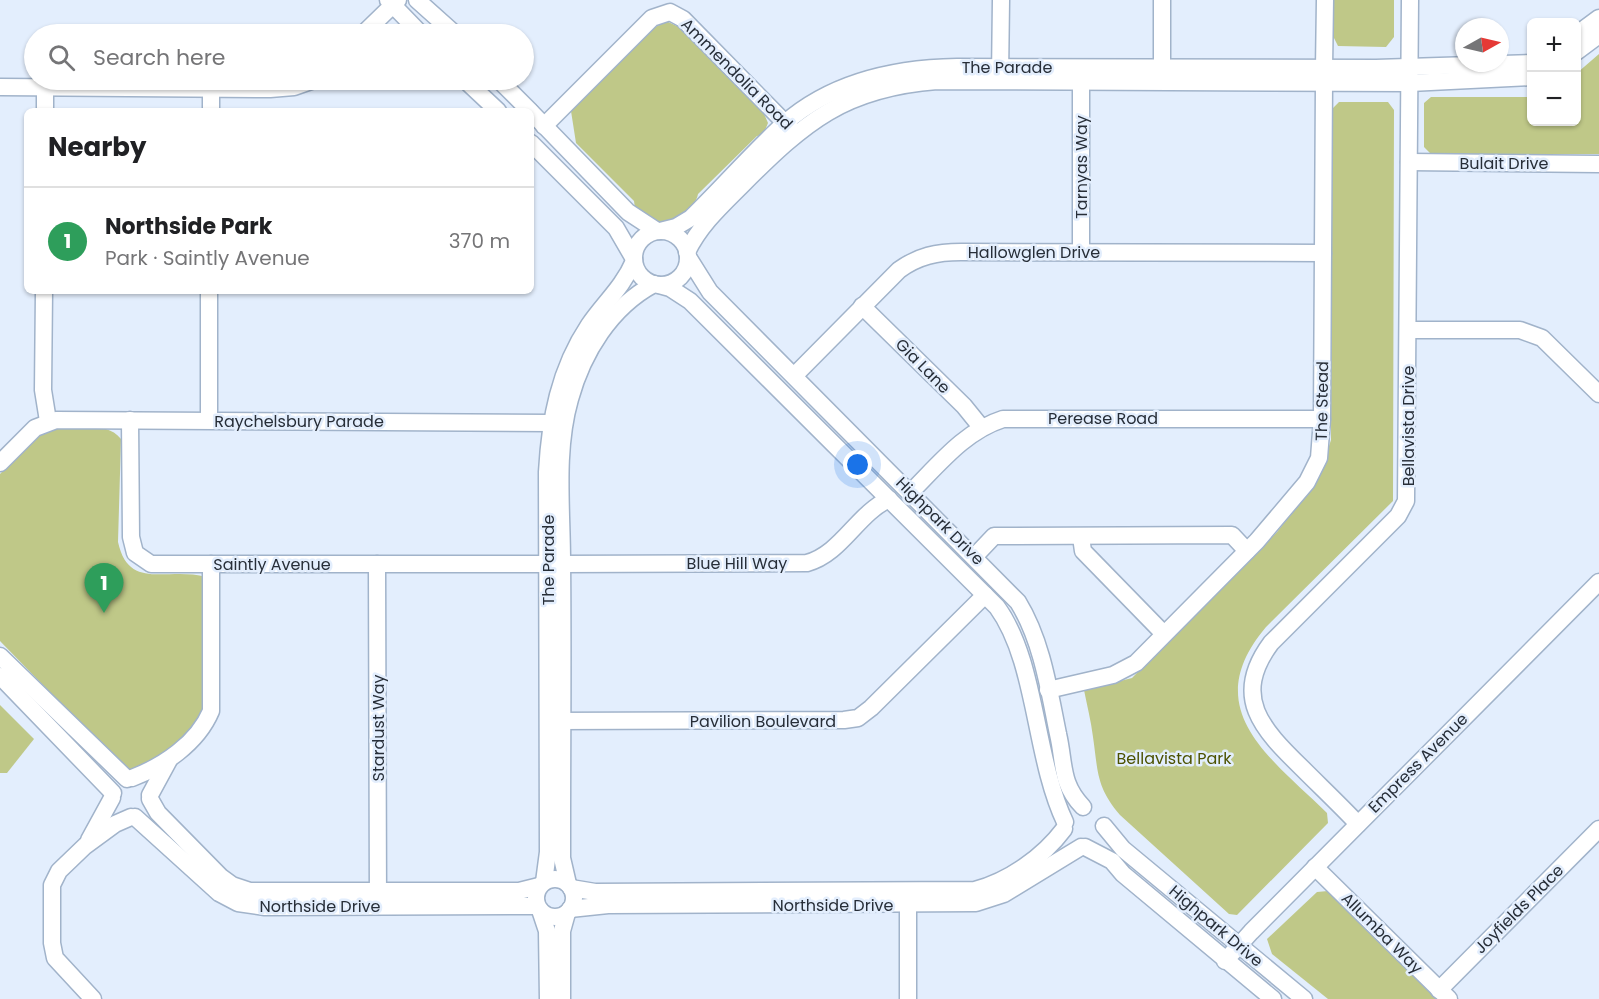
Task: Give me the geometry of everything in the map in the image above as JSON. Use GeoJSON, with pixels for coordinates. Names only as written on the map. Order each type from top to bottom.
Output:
{"type":"FeatureCollection","features":[{"type":"Feature","properties":{"kind":"street"},"geometry":{"type":"LineString","coordinates":[[417,0],[443,24]]}},
{"type":"Feature","properties":{"kind":"street"},"geometry":{"type":"LineString","coordinates":[[1000,0],[1001,74]]}},
{"type":"Feature","properties":{"kind":"street"},"geometry":{"type":"LineString","coordinates":[[1162,0],[1162,68]]}},
{"type":"Feature","properties":{"kind":"street","name":"The Stead"},"geometry":{"type":"LineString","coordinates":[[1048,690],[1121,672],[1136,663],[1275,522],[1315,470],[1320,454],[1322,419],[1325,0]]}},
{"type":"Feature","properties":{"kind":"street","name":"Bellavista Drive"},"geometry":{"type":"LineString","coordinates":[[1358,824],[1264,729],[1254,705],[1253,678],[1262,654],[1271,643],[1403,509],[1407,492],[1410,0]]}},
{"type":"Feature","properties":{"kind":"street"},"geometry":{"type":"LineString","coordinates":[[372,24],[393,2],[412,24]]}},
{"type":"Feature","properties":{"kind":"street","name":"Ammendolia Road"},"geometry":{"type":"LineString","coordinates":[[544,126],[652,18],[670,12],[683,19],[791,128]]}},
{"type":"Feature","properties":{"kind":"street"},"geometry":{"type":"LineString","coordinates":[[1581,31],[1599,18]]}},
{"type":"Feature","properties":{"kind":"street"},"geometry":{"type":"LineString","coordinates":[[1581,48],[1599,35]]}},
{"type":"Feature","properties":{"kind":"street"},"geometry":{"type":"LineString","coordinates":[[1409,74],[1527,63]]}},
{"type":"Feature","properties":{"kind":"street","name":"The Parade"},"geometry":{"type":"LineString","coordinates":[[658,231],[676,227],[691,218],[791,128],[883,88],[1001,74],[1162,68],[1324,75]]}},
{"type":"Feature","properties":{"kind":"street","name":"The Parade"},"geometry":{"type":"LineString","coordinates":[[1001,74],[1081,81],[1409,74]]}},
{"type":"Feature","properties":{"kind":"street"},"geometry":{"type":"LineString","coordinates":[[1409,74],[1527,77]]}},
{"type":"Feature","properties":{"kind":"street","name":"Tarnyas Way"},"geometry":{"type":"LineString","coordinates":[[1081,81],[1081,252]]}},
{"type":"Feature","properties":{"kind":"street"},"geometry":{"type":"LineString","coordinates":[[0,87],[24,88]]}},
{"type":"Feature","properties":{"kind":"street"},"geometry":{"type":"LineString","coordinates":[[45,90],[45,108]]}},
{"type":"Feature","properties":{"kind":"street"},"geometry":{"type":"LineString","coordinates":[[211,90],[211,108]]}},
{"type":"Feature","properties":{"kind":"street"},"geometry":{"type":"LineString","coordinates":[[476,90],[495,108]]}},
{"type":"Feature","properties":{"kind":"street"},"geometry":{"type":"LineString","coordinates":[[509,90],[526,108]]}},
{"type":"Feature","properties":{"kind":"street"},"geometry":{"type":"LineString","coordinates":[[534,116],[628,212],[658,231],[677,237],[687,254],[682,274],[668,284],[656,284],[640,275],[616,228],[534,146]]}},
{"type":"Feature","properties":{"kind":"street","name":"The Parade"},"geometry":{"type":"LineString","coordinates":[[687,254],[699,229],[791,128]]}},
{"type":"Feature","properties":{"kind":"street","name":"Bulait Drive"},"geometry":{"type":"LineString","coordinates":[[1409,162],[1599,164]]}},
{"type":"Feature","properties":{"kind":"street"},"geometry":{"type":"LineString","coordinates":[[634,260],[638,244],[658,231]]}},
{"type":"Feature","properties":{"kind":"street","name":"Hallowglen Drive"},"geometry":{"type":"LineString","coordinates":[[794,376],[899,270],[909,262],[931,254],[1081,252],[1323,254]]}},
{"type":"Feature","properties":{"kind":"street","name":"Highpark Drive"},"geometry":{"type":"LineString","coordinates":[[687,254],[710,292],[1011,593],[1026,615],[1038,646],[1065,782],[1071,795],[1083,807]]}},
{"type":"Feature","properties":{"kind":"street","name":"The Parade"},"geometry":{"type":"LineString","coordinates":[[555,564],[547,472],[551,423],[556,397],[575,348],[589,325],[620,288],[634,260]]}},
{"type":"Feature","properties":{"kind":"street","name":"The Parade"},"geometry":{"type":"LineString","coordinates":[[570,886],[562,858],[555,721],[555,564],[563,439],[573,391],[583,364],[603,329],[630,299],[656,284]]}},
{"type":"Feature","properties":{"kind":"street","name":"Highpark Drive"},"geometry":{"type":"LineString","coordinates":[[656,284],[670,288],[690,301],[1005,618],[1014,636],[1048,778],[1064,826]]}},
{"type":"Feature","properties":{"kind":"street"},"geometry":{"type":"LineString","coordinates":[[0,463],[35,428],[48,421],[43,390],[44,294]]}},
{"type":"Feature","properties":{"kind":"street"},"geometry":{"type":"LineString","coordinates":[[209,294],[209,420]]}},
{"type":"Feature","properties":{"kind":"street","name":"Gia Lane"},"geometry":{"type":"LineString","coordinates":[[862,306],[964,406],[981,427]]}},
{"type":"Feature","properties":{"kind":"street"},"geometry":{"type":"LineString","coordinates":[[1408,330],[1520,330],[1535,333],[1599,394]]}},
{"type":"Feature","properties":{"kind":"street","name":"Perease Road"},"geometry":{"type":"LineString","coordinates":[[911,492],[966,438],[981,427],[1015,417],[1322,419]]}},
{"type":"Feature","properties":{"kind":"street","name":"Saintly Avenue"},"geometry":{"type":"LineString","coordinates":[[130,420],[130,530],[135,553],[151,564],[555,564]]}},
{"type":"Feature","properties":{"kind":"street","name":"Raychelsbury Parade"},"geometry":{"type":"LineString","coordinates":[[48,421],[551,423]]}},
{"type":"Feature","properties":{"kind":"street","name":"Blue Hill Way"},"geometry":{"type":"LineString","coordinates":[[555,564],[807,563],[825,555],[870,509],[889,500]]}},
{"type":"Feature","properties":{"kind":"street"},"geometry":{"type":"LineString","coordinates":[[975,556],[994,536],[1232,535],[1246,551]]}},
{"type":"Feature","properties":{"kind":"street"},"geometry":{"type":"LineString","coordinates":[[1081,537],[1083,551],[1164,634]]}},
{"type":"Feature","properties":{"kind":"street"},"geometry":{"type":"LineString","coordinates":[[93,999],[60,965],[52,943],[52,885],[59,872],[86,846],[115,824],[146,810],[150,797],[170,760],[200,729],[211,711],[211,564]]}},
{"type":"Feature","properties":{"kind":"street","name":"Stardust Way"},"geometry":{"type":"LineString","coordinates":[[377,564],[378,899]]}},
{"type":"Feature","properties":{"kind":"street","name":"Empress Avenue"},"geometry":{"type":"LineString","coordinates":[[1225,961],[1238,945],[1599,582]]}},
{"type":"Feature","properties":{"kind":"street","name":"Pavilion Boulevard"},"geometry":{"type":"LineString","coordinates":[[555,721],[858,718],[871,708],[984,595]]}},
{"type":"Feature","properties":{"kind":"street"},"geometry":{"type":"LineString","coordinates":[[0,656],[130,779],[146,785],[150,797]]}},
{"type":"Feature","properties":{"kind":"street"},"geometry":{"type":"LineString","coordinates":[[0,676],[113,795],[118,811],[133,817]]}},
{"type":"Feature","properties":{"kind":"street","name":"The Parade"},"geometry":{"type":"LineString","coordinates":[[542,884],[548,852],[555,721]]}},
{"type":"Feature","properties":{"kind":"street"},"geometry":{"type":"LineString","coordinates":[[86,846],[120,783],[170,760]]}},
{"type":"Feature","properties":{"kind":"street","name":"Northside Drive"},"geometry":{"type":"LineString","coordinates":[[150,797],[158,813],[232,885],[261,892],[538,908]]}},
{"type":"Feature","properties":{"kind":"street"},"geometry":{"type":"LineString","coordinates":[[1083,807],[1100,814],[1104,826],[1097,843],[1083,847],[1069,841],[1064,826],[1071,812],[1083,807]]}},
{"type":"Feature","properties":{"kind":"street","name":"Northside Drive"},"geometry":{"type":"LineString","coordinates":[[133,817],[219,893],[238,903],[265,907],[519,891],[542,884]]}},
{"type":"Feature","properties":{"kind":"street","name":"Northside Drive"},"geometry":{"type":"LineString","coordinates":[[568,911],[587,906],[908,897],[987,887],[1044,852],[1064,826]]}},
{"type":"Feature","properties":{"kind":"street","name":"Highpark Drive"},"geometry":{"type":"LineString","coordinates":[[1104,826],[1123,849],[1304,999]]}},
{"type":"Feature","properties":{"kind":"street","name":"Joyfields Place"},"geometry":{"type":"LineString","coordinates":[[1444,994],[1599,829]]}},
{"type":"Feature","properties":{"kind":"street","name":"Highpark Drive"},"geometry":{"type":"LineString","coordinates":[[1083,847],[1112,861],[1123,874],[1273,999]]}},
{"type":"Feature","properties":{"kind":"street","name":"Northside Drive"},"geometry":{"type":"LineString","coordinates":[[570,886],[595,892],[908,897],[986,902],[1004,894],[1083,847]]}},
{"type":"Feature","properties":{"kind":"street","name":"Allumba Way"},"geometry":{"type":"LineString","coordinates":[[1316,867],[1444,994]]}},
{"type":"Feature","properties":{"kind":"street"},"geometry":{"type":"LineString","coordinates":[[548,999],[548,931],[538,908],[536,896],[542,884],[556,878],[570,886],[574,901],[568,911],[562,931],[562,999]]}},
{"type":"Feature","properties":{"kind":"street"},"geometry":{"type":"LineString","coordinates":[[908,897],[908,999]]}},
{"type":"Feature","properties":{"kind":"street"},"geometry":{"type":"LineString","coordinates":[[538,908],[552,917],[568,911]]}},
{"type":"Feature","properties":{"kind":"green space"},"geometry":{"type":"Polygon","coordinates":[[[1333,0],[1394,0],[1394,37],[1386,47],[1338,46],[1333,36],[1333,0]]]}},
{"type":"Feature","properties":{"kind":"green space"},"geometry":{"type":"Polygon","coordinates":[[[666,21],[679,27],[762,109],[768,123],[763,135],[757,136],[698,194],[688,211],[669,221],[662,222],[650,219],[635,208],[634,201],[576,143],[571,111],[652,29],[666,21]]]}},
{"type":"Feature","properties":{"kind":"green space"},"geometry":{"type":"Polygon","coordinates":[[[1599,54],[1599,154],[1431,154],[1424,147],[1424,103],[1431,97],[1527,97],[1527,126],[1581,126],[1581,70],[1599,54]]]}},
{"type":"Feature","properties":{"kind":"green space","name":"Bellavista Park"},"geometry":{"type":"Polygon","coordinates":[[[1339,102],[1388,102],[1394,110],[1393,501],[1266,627],[1246,656],[1238,683],[1240,707],[1249,730],[1264,751],[1327,813],[1328,823],[1237,915],[1229,914],[1120,815],[1106,796],[1097,769],[1084,690],[1132,678],[1277,532],[1318,479],[1331,440],[1332,109],[1339,102]]]}},
{"type":"Feature","properties":{"kind":"green space"},"geometry":{"type":"Polygon","coordinates":[[[98,427],[115,433],[121,439],[118,542],[123,557],[131,567],[152,574],[192,574],[206,577],[207,705],[201,724],[160,761],[133,772],[115,759],[0,641],[0,474],[41,432],[50,428],[98,427]]]}},
{"type":"Feature","properties":{"kind":"green space"},"geometry":{"type":"Polygon","coordinates":[[[0,705],[34,739],[7,773],[0,773],[0,705]]]}},
{"type":"Feature","properties":{"kind":"green space"},"geometry":{"type":"Polygon","coordinates":[[[1328,891],[1436,999],[1328,999],[1272,954],[1267,939],[1317,892],[1328,891]]]}},
{"type":"Feature","properties":{"kind":"place","name":"Northside Park"},"geometry":{"type":"Point","coordinates":[104,613]}}]}
